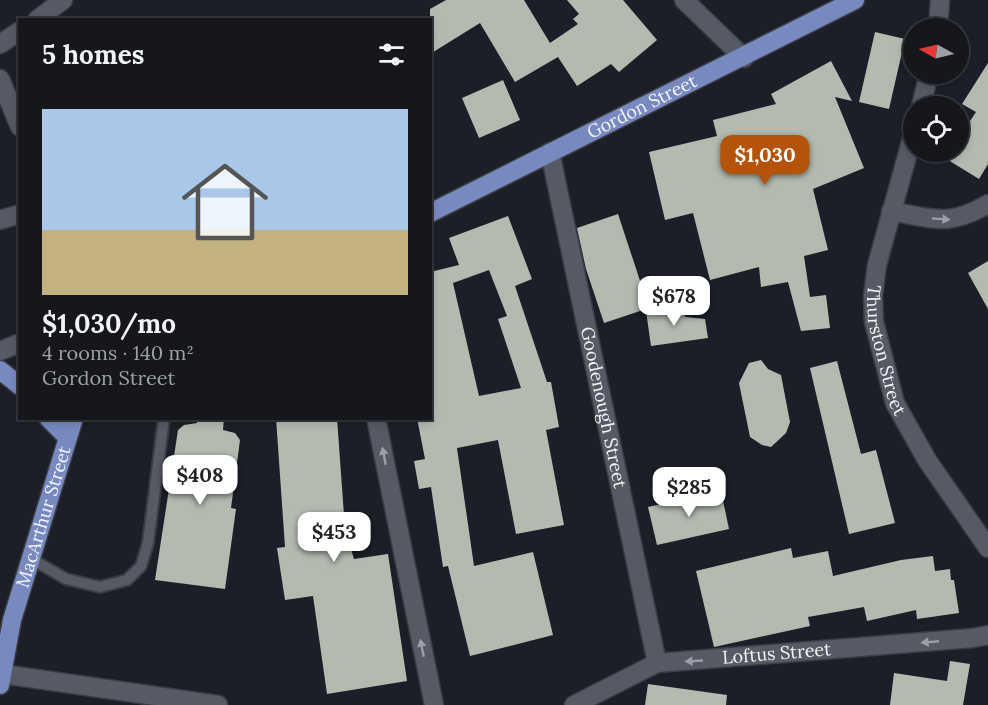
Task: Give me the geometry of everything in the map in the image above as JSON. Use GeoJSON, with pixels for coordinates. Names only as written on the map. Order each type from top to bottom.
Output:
{"type":"FeatureCollection","features":[{"type":"Feature","properties":{"kind":"main road","name":"Gordon Street"},"geometry":{"type":"LineString","coordinates":[[432,212],[744,58],[855,0]]}},
{"type":"Feature","properties":{"kind":"main road"},"geometry":{"type":"LineString","coordinates":[[0,370],[18,384]]}},
{"type":"Feature","properties":{"kind":"main road"},"geometry":{"type":"LineString","coordinates":[[50,420],[67,437]]}},
{"type":"Feature","properties":{"kind":"main road","name":"MacArthur Street"},"geometry":{"type":"LineString","coordinates":[[1,679],[6,619],[30,558],[73,420]]}},
{"type":"Feature","properties":{"kind":"street"},"geometry":{"type":"LineString","coordinates":[[40,18],[63,0]]}},
{"type":"Feature","properties":{"kind":"street"},"geometry":{"type":"LineString","coordinates":[[684,0],[744,58]]}},
{"type":"Feature","properties":{"kind":"street"},"geometry":{"type":"LineString","coordinates":[[938,18],[939,0]]}},
{"type":"Feature","properties":{"kind":"street"},"geometry":{"type":"LineString","coordinates":[[0,44],[18,32]]}},
{"type":"Feature","properties":{"kind":"street"},"geometry":{"type":"LineString","coordinates":[[0,79],[18,122]]}},
{"type":"Feature","properties":{"kind":"street","name":"Goodenough Street"},"geometry":{"type":"LineString","coordinates":[[550,152],[657,663]]}},
{"type":"Feature","properties":{"kind":"street","name":"Thurston Street"},"geometry":{"type":"LineString","coordinates":[[905,162],[877,265],[873,296],[874,322],[895,403],[927,460],[988,548]]}},
{"type":"Feature","properties":{"kind":"street"},"geometry":{"type":"LineString","coordinates":[[891,211],[951,220],[966,217],[988,204]]}},
{"type":"Feature","properties":{"kind":"street"},"geometry":{"type":"LineString","coordinates":[[0,220],[18,215]]}},
{"type":"Feature","properties":{"kind":"street"},"geometry":{"type":"LineString","coordinates":[[0,351],[18,344]]}},
{"type":"Feature","properties":{"kind":"street"},"geometry":{"type":"LineString","coordinates":[[376,420],[434,705]]}},
{"type":"Feature","properties":{"kind":"street","name":"Loftus Street"},"geometry":{"type":"LineString","coordinates":[[574,705],[657,663],[988,635]]}},
{"type":"Feature","properties":{"kind":"street"},"geometry":{"type":"LineString","coordinates":[[1,679],[218,705]]}},
{"type":"Feature","properties":{"kind":"lane"},"geometry":{"type":"LineString","coordinates":[[30,558],[66,579],[100,587],[127,580],[141,566],[148,543],[164,420]]}},
{"type":"Feature","properties":{"kind":"building"},"geometry":{"type":"Polygon","coordinates":[[[446,0],[524,0],[550,43],[578,24],[573,19],[579,14],[567,0],[623,0],[657,40],[619,72],[611,64],[577,86],[558,57],[515,82],[480,23],[432,53],[430,9],[446,0]]]}},
{"type":"Feature","properties":{"kind":"building"},"geometry":{"type":"Polygon","coordinates":[[[875,32],[903,39],[889,109],[859,102],[875,32]]]}},
{"type":"Feature","properties":{"kind":"building"},"geometry":{"type":"Polygon","coordinates":[[[831,61],[852,101],[835,97],[864,168],[813,189],[828,250],[804,256],[810,297],[826,295],[830,328],[801,331],[788,282],[761,287],[759,267],[710,280],[693,213],[665,220],[649,152],[717,136],[713,120],[776,104],[771,94],[831,61]]]}},
{"type":"Feature","properties":{"kind":"building"},"geometry":{"type":"Polygon","coordinates":[[[988,63],[988,164],[979,179],[951,162],[969,162],[969,122],[976,112],[969,108],[969,96],[967,96],[988,63]]]}},
{"type":"Feature","properties":{"kind":"building"},"geometry":{"type":"Polygon","coordinates":[[[503,80],[520,120],[479,138],[462,98],[503,80]]]}},
{"type":"Feature","properties":{"kind":"building"},"geometry":{"type":"Polygon","coordinates":[[[618,214],[649,308],[604,323],[586,269],[577,228],[618,214]]]}},
{"type":"Feature","properties":{"kind":"building"},"geometry":{"type":"Polygon","coordinates":[[[508,216],[532,279],[515,286],[547,382],[551,382],[559,427],[546,430],[564,525],[516,534],[498,440],[457,448],[474,566],[533,552],[553,635],[470,656],[448,566],[443,567],[431,487],[419,489],[414,461],[425,459],[417,420],[432,420],[432,272],[459,265],[449,238],[508,216]],[[489,270],[453,283],[479,396],[521,388],[498,319],[507,316],[489,270]]]}},
{"type":"Feature","properties":{"kind":"building"},"geometry":{"type":"Polygon","coordinates":[[[988,261],[988,309],[968,273],[988,261]]]}},
{"type":"Feature","properties":{"kind":"building"},"geometry":{"type":"Polygon","coordinates":[[[674,307],[686,317],[705,319],[708,338],[651,346],[646,311],[674,307]]]}},
{"type":"Feature","properties":{"kind":"building"},"geometry":{"type":"Polygon","coordinates":[[[761,360],[768,369],[781,375],[790,422],[786,433],[771,447],[762,445],[750,437],[739,383],[749,363],[761,360]]]}},
{"type":"Feature","properties":{"kind":"building"},"geometry":{"type":"Polygon","coordinates":[[[837,361],[861,454],[876,450],[895,523],[849,534],[810,368],[837,361]]]}},
{"type":"Feature","properties":{"kind":"building"},"geometry":{"type":"Polygon","coordinates":[[[197,420],[224,420],[223,430],[235,433],[240,440],[231,508],[236,509],[225,589],[155,580],[178,430],[184,425],[197,423],[197,420]]]}},
{"type":"Feature","properties":{"kind":"building"},"geometry":{"type":"Polygon","coordinates":[[[276,420],[337,420],[345,529],[354,559],[388,554],[407,681],[327,694],[313,596],[285,600],[277,548],[285,547],[276,420]]]}},
{"type":"Feature","properties":{"kind":"building"},"geometry":{"type":"Polygon","coordinates":[[[721,491],[729,529],[657,545],[648,507],[721,491]]]}},
{"type":"Feature","properties":{"kind":"building"},"geometry":{"type":"Polygon","coordinates":[[[791,548],[793,558],[828,551],[833,576],[901,560],[933,556],[935,571],[950,569],[959,613],[917,619],[916,610],[867,621],[864,607],[808,617],[810,626],[714,647],[696,571],[791,548]]]}},
{"type":"Feature","properties":{"kind":"building"},"geometry":{"type":"Polygon","coordinates":[[[950,661],[970,664],[963,705],[890,705],[894,673],[947,681],[950,661]]]}},
{"type":"Feature","properties":{"kind":"building"},"geometry":{"type":"Polygon","coordinates":[[[648,684],[727,695],[726,705],[645,705],[648,684]]]}}]}
